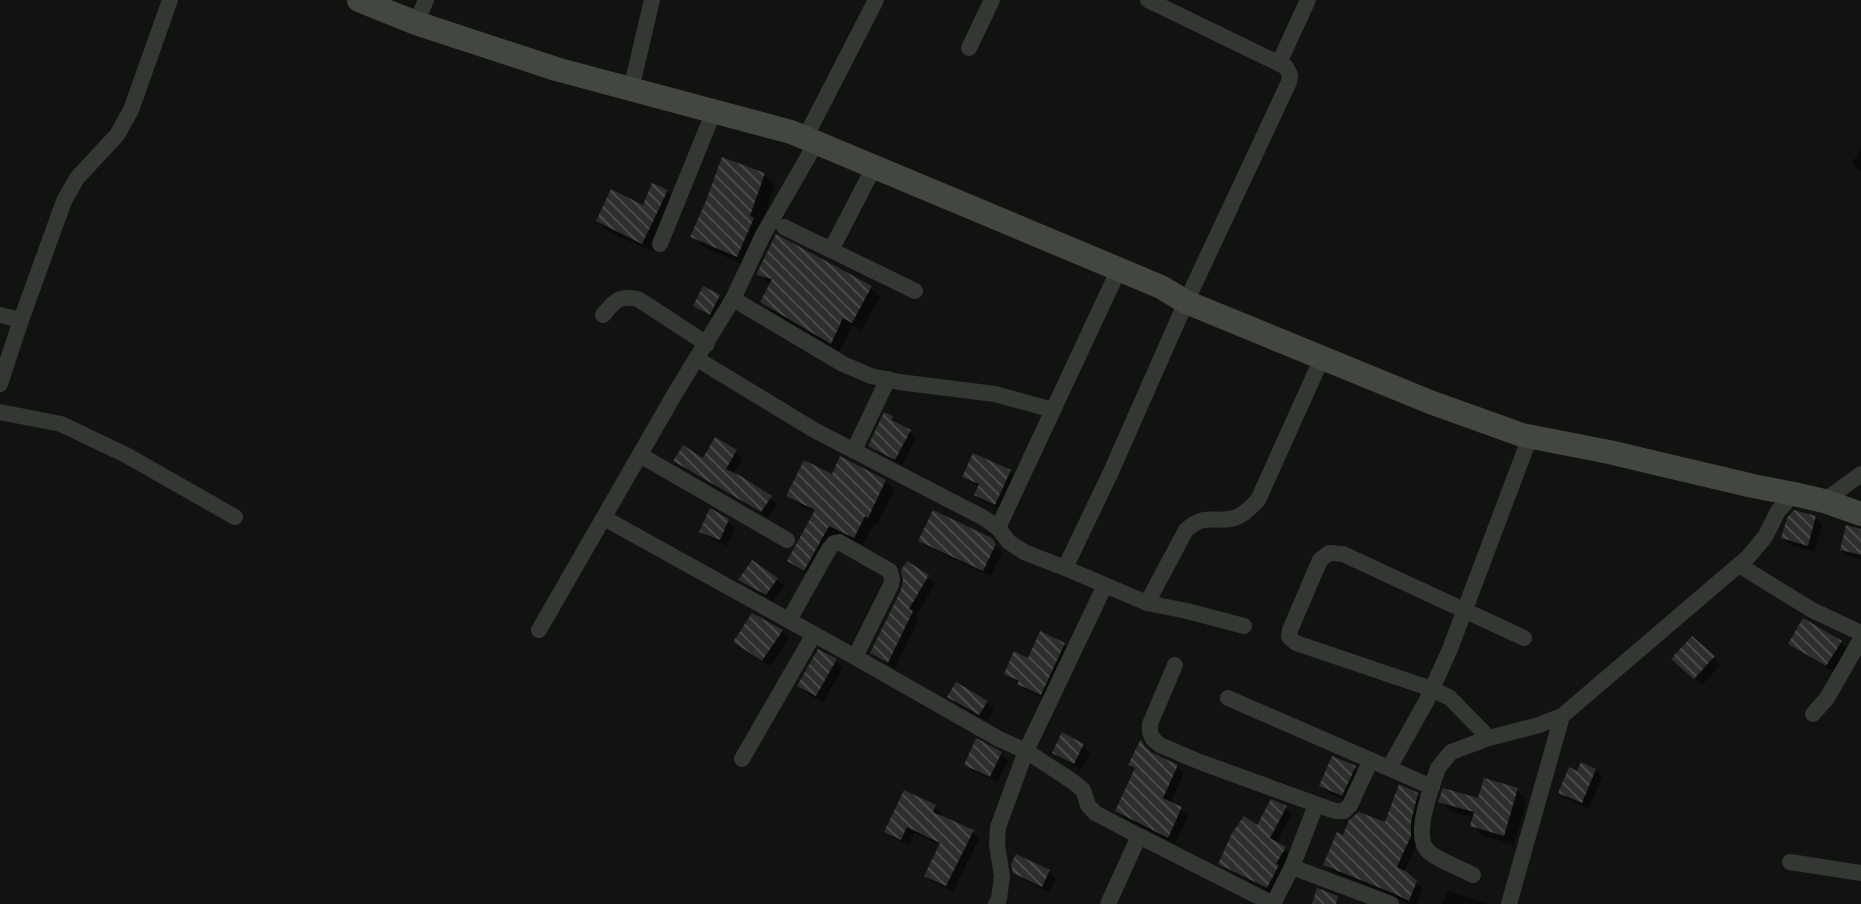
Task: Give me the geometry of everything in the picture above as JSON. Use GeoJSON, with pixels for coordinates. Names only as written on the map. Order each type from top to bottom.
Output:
{"type":"FeatureCollection","features":[{"type":"Feature","properties":{"kind":"street"},"geometry":{"type":"LineString","coordinates":[[0,384],[64,201],[77,178],[117,135],[131,110],[170,0]]}},
{"type":"Feature","properties":{"kind":"street"},"geometry":{"type":"LineString","coordinates":[[359,0],[416,23],[542,65],[791,132],[1161,287],[1186,302],[1430,402],[1530,437],[1794,494],[1861,514]]}},
{"type":"Feature","properties":{"kind":"street"},"geometry":{"type":"LineString","coordinates":[[416,23],[426,0]]}},
{"type":"Feature","properties":{"kind":"street"},"geometry":{"type":"LineString","coordinates":[[631,89],[652,0]]}},
{"type":"Feature","properties":{"kind":"street"},"geometry":{"type":"LineString","coordinates":[[539,630],[733,299],[876,0]]}},
{"type":"Feature","properties":{"kind":"street"},"geometry":{"type":"LineString","coordinates":[[969,48],[992,0]]}},
{"type":"Feature","properties":{"kind":"street"},"geometry":{"type":"LineString","coordinates":[[1065,568],[1289,82],[1286,67],[1148,0]]}},
{"type":"Feature","properties":{"kind":"street"},"geometry":{"type":"LineString","coordinates":[[1182,17],[1191,0]]}},
{"type":"Feature","properties":{"kind":"street"},"geometry":{"type":"LineString","coordinates":[[1279,63],[1308,0]]}},
{"type":"Feature","properties":{"kind":"street"},"geometry":{"type":"LineString","coordinates":[[660,244],[714,111]]}},
{"type":"Feature","properties":{"kind":"street"},"geometry":{"type":"LineString","coordinates":[[831,250],[874,167]]}},
{"type":"Feature","properties":{"kind":"street"},"geometry":{"type":"LineString","coordinates":[[784,227],[915,291]]}},
{"type":"Feature","properties":{"kind":"street"},"geometry":{"type":"LineString","coordinates":[[998,528],[1119,269]]}},
{"type":"Feature","properties":{"kind":"street"},"geometry":{"type":"LineString","coordinates":[[603,315],[617,299],[638,299],[707,344]]}},
{"type":"Feature","properties":{"kind":"street"},"geometry":{"type":"LineString","coordinates":[[733,299],[843,364],[871,376],[995,394],[1053,410]]}},
{"type":"Feature","properties":{"kind":"street"},"geometry":{"type":"LineString","coordinates":[[0,315],[21,320]]}},
{"type":"Feature","properties":{"kind":"street"},"geometry":{"type":"LineString","coordinates":[[1147,603],[1186,530],[1196,521],[1241,516],[1258,500],[1322,358]]}},
{"type":"Feature","properties":{"kind":"street"},"geometry":{"type":"LineString","coordinates":[[697,359],[814,430],[970,510],[998,528],[1009,542],[1024,552],[1147,603],[1244,626]]}},
{"type":"Feature","properties":{"kind":"street"},"geometry":{"type":"LineString","coordinates":[[854,450],[888,379]]}},
{"type":"Feature","properties":{"kind":"street"},"geometry":{"type":"LineString","coordinates":[[0,412],[61,424],[126,455],[235,517]]}},
{"type":"Feature","properties":{"kind":"street"},"geometry":{"type":"LineString","coordinates":[[1389,768],[1432,689],[1530,437]]}},
{"type":"Feature","properties":{"kind":"street"},"geometry":{"type":"LineString","coordinates":[[640,455],[787,540]]}},
{"type":"Feature","properties":{"kind":"street"},"geometry":{"type":"LineString","coordinates":[[1824,501],[1861,474]]}},
{"type":"Feature","properties":{"kind":"street"},"geometry":{"type":"LineString","coordinates":[[1473,875],[1427,851],[1422,840],[1421,825],[1438,768],[1451,752],[1562,716],[1748,557],[1765,537],[1778,511],[1794,494]]}},
{"type":"Feature","properties":{"kind":"street"},"geometry":{"type":"LineString","coordinates":[[604,518],[999,739],[1026,751],[1083,790],[1088,805],[1095,813],[1273,904],[1292,867],[1316,805]]}},
{"type":"Feature","properties":{"kind":"street"},"geometry":{"type":"LineString","coordinates":[[789,620],[829,549],[839,542],[890,571],[892,579],[855,657]]}},
{"type":"Feature","properties":{"kind":"street"},"geometry":{"type":"LineString","coordinates":[[1489,738],[1450,698],[1432,689],[1296,643],[1289,637],[1293,619],[1320,560],[1329,553],[1343,554],[1524,638]]}},
{"type":"Feature","properties":{"kind":"street"},"geometry":{"type":"LineString","coordinates":[[1739,565],[1812,610],[1861,633]]}},
{"type":"Feature","properties":{"kind":"street"},"geometry":{"type":"LineString","coordinates":[[996,904],[1002,876],[997,845],[998,827],[1026,751],[1105,585]]}},
{"type":"Feature","properties":{"kind":"street"},"geometry":{"type":"LineString","coordinates":[[742,759],[814,634]]}},
{"type":"Feature","properties":{"kind":"street"},"geometry":{"type":"LineString","coordinates":[[1813,714],[1827,698],[1861,639]]}},
{"type":"Feature","properties":{"kind":"street"},"geometry":{"type":"LineString","coordinates":[[1175,665],[1150,724],[1153,739],[1160,745],[1335,811],[1344,811],[1350,805],[1371,760]]}},
{"type":"Feature","properties":{"kind":"street"},"geometry":{"type":"LineString","coordinates":[[1228,698],[1432,787]]}},
{"type":"Feature","properties":{"kind":"street"},"geometry":{"type":"LineString","coordinates":[[1509,904],[1562,716]]}},
{"type":"Feature","properties":{"kind":"street"},"geometry":{"type":"LineString","coordinates":[[1108,904],[1139,836]]}},
{"type":"Feature","properties":{"kind":"street"},"geometry":{"type":"LineString","coordinates":[[1790,862],[1861,873]]}},
{"type":"Feature","properties":{"kind":"street"},"geometry":{"type":"LineString","coordinates":[[1292,867],[1391,904]]}},
{"type":"Feature","properties":{"kind":"building"},"geometry":{"type":"Polygon","coordinates":[[[722,157],[765,173],[750,216],[754,218],[737,257],[690,237],[722,157]]]}},
{"type":"Feature","properties":{"kind":"building"},"geometry":{"type":"Polygon","coordinates":[[[652,183],[668,190],[642,244],[596,221],[611,189],[643,205],[652,183]]]}},
{"type":"Feature","properties":{"kind":"building"},"geometry":{"type":"Polygon","coordinates":[[[776,234],[872,286],[852,323],[843,318],[831,344],[760,302],[772,279],[756,275],[776,234]]]}},
{"type":"Feature","properties":{"kind":"building"},"geometry":{"type":"Polygon","coordinates":[[[703,286],[720,295],[710,315],[693,306],[703,286]]]}},
{"type":"Feature","properties":{"kind":"building"},"geometry":{"type":"Polygon","coordinates":[[[884,412],[911,430],[895,460],[868,446],[884,412]]]}},
{"type":"Feature","properties":{"kind":"building"},"geometry":{"type":"Polygon","coordinates":[[[715,437],[737,450],[726,469],[772,496],[761,512],[673,461],[683,445],[703,458],[715,437]]]}},
{"type":"Feature","properties":{"kind":"building"},"geometry":{"type":"Polygon","coordinates":[[[973,453],[1011,470],[995,505],[974,495],[979,484],[962,477],[973,453]]]}},
{"type":"Feature","properties":{"kind":"building"},"geometry":{"type":"Polygon","coordinates":[[[840,456],[886,480],[868,518],[865,516],[854,538],[829,526],[804,571],[787,561],[815,510],[786,496],[804,460],[832,474],[840,456]]]}},
{"type":"Feature","properties":{"kind":"building"},"geometry":{"type":"Polygon","coordinates":[[[710,508],[729,519],[720,540],[699,532],[710,508]]]}},
{"type":"Feature","properties":{"kind":"building"},"geometry":{"type":"Polygon","coordinates":[[[933,510],[992,538],[996,544],[983,571],[918,541],[933,510]]]}},
{"type":"Feature","properties":{"kind":"building"},"geometry":{"type":"Polygon","coordinates":[[[1794,510],[1816,516],[1808,546],[1781,538],[1787,518],[1794,510]]]}},
{"type":"Feature","properties":{"kind":"building"},"geometry":{"type":"Polygon","coordinates":[[[1846,525],[1861,529],[1861,555],[1840,550],[1846,525]]]}},
{"type":"Feature","properties":{"kind":"building"},"geometry":{"type":"Polygon","coordinates":[[[752,560],[778,578],[766,595],[738,580],[752,560]]]}},
{"type":"Feature","properties":{"kind":"building"},"geometry":{"type":"Polygon","coordinates":[[[907,561],[929,575],[909,609],[913,611],[888,663],[870,653],[901,590],[901,570],[907,561]]]}},
{"type":"Feature","properties":{"kind":"building"},"geometry":{"type":"Polygon","coordinates":[[[752,613],[783,630],[762,661],[733,642],[752,613]]]}},
{"type":"Feature","properties":{"kind":"building"},"geometry":{"type":"Polygon","coordinates":[[[1803,618],[1842,641],[1826,666],[1788,644],[1803,618]]]}},
{"type":"Feature","properties":{"kind":"building"},"geometry":{"type":"Polygon","coordinates":[[[1040,631],[1065,643],[1041,695],[1004,674],[1014,651],[1028,658],[1040,631]]]}},
{"type":"Feature","properties":{"kind":"building"},"geometry":{"type":"Polygon","coordinates":[[[1692,636],[1715,656],[1694,679],[1671,659],[1692,636]]]}},
{"type":"Feature","properties":{"kind":"building"},"geometry":{"type":"Polygon","coordinates":[[[818,649],[837,659],[816,696],[797,686],[818,649]]]}},
{"type":"Feature","properties":{"kind":"building"},"geometry":{"type":"Polygon","coordinates":[[[956,682],[988,701],[979,715],[947,697],[956,682]]]}},
{"type":"Feature","properties":{"kind":"building"},"geometry":{"type":"Polygon","coordinates":[[[1062,732],[1084,744],[1074,764],[1052,753],[1062,732]]]}},
{"type":"Feature","properties":{"kind":"building"},"geometry":{"type":"Polygon","coordinates":[[[976,738],[1002,752],[990,777],[964,765],[976,738]]]}},
{"type":"Feature","properties":{"kind":"building"},"geometry":{"type":"Polygon","coordinates":[[[1141,739],[1153,753],[1178,765],[1163,798],[1182,807],[1168,838],[1115,811],[1135,768],[1128,765],[1141,739]]]}},
{"type":"Feature","properties":{"kind":"building"},"geometry":{"type":"Polygon","coordinates":[[[1332,756],[1356,766],[1342,796],[1319,786],[1332,756]]]}},
{"type":"Feature","properties":{"kind":"building"},"geometry":{"type":"Polygon","coordinates":[[[1581,762],[1596,769],[1582,803],[1558,793],[1569,767],[1577,771],[1581,762]]]}},
{"type":"Feature","properties":{"kind":"building"},"geometry":{"type":"Polygon","coordinates":[[[1484,778],[1518,788],[1504,836],[1470,826],[1474,812],[1438,802],[1443,788],[1478,798],[1484,778]]]}},
{"type":"Feature","properties":{"kind":"building"},"geometry":{"type":"Polygon","coordinates":[[[1399,784],[1418,793],[1411,836],[1397,867],[1417,881],[1409,901],[1323,865],[1337,832],[1343,835],[1349,820],[1359,812],[1385,822],[1399,784]]]}},
{"type":"Feature","properties":{"kind":"building"},"geometry":{"type":"Polygon","coordinates":[[[904,790],[936,805],[933,812],[974,830],[946,886],[924,876],[940,843],[907,827],[901,840],[884,832],[904,790]]]}},
{"type":"Feature","properties":{"kind":"building"},"geometry":{"type":"Polygon","coordinates":[[[1271,799],[1287,806],[1270,838],[1286,847],[1267,888],[1218,864],[1232,833],[1244,816],[1257,825],[1271,799]]]}},
{"type":"Feature","properties":{"kind":"building"},"geometry":{"type":"Polygon","coordinates":[[[1016,854],[1050,870],[1042,887],[1013,873],[1011,864],[1016,854]]]}},
{"type":"Feature","properties":{"kind":"building"},"geometry":{"type":"Polygon","coordinates":[[[1317,888],[1338,896],[1336,904],[1312,904],[1317,888]]]}}]}
